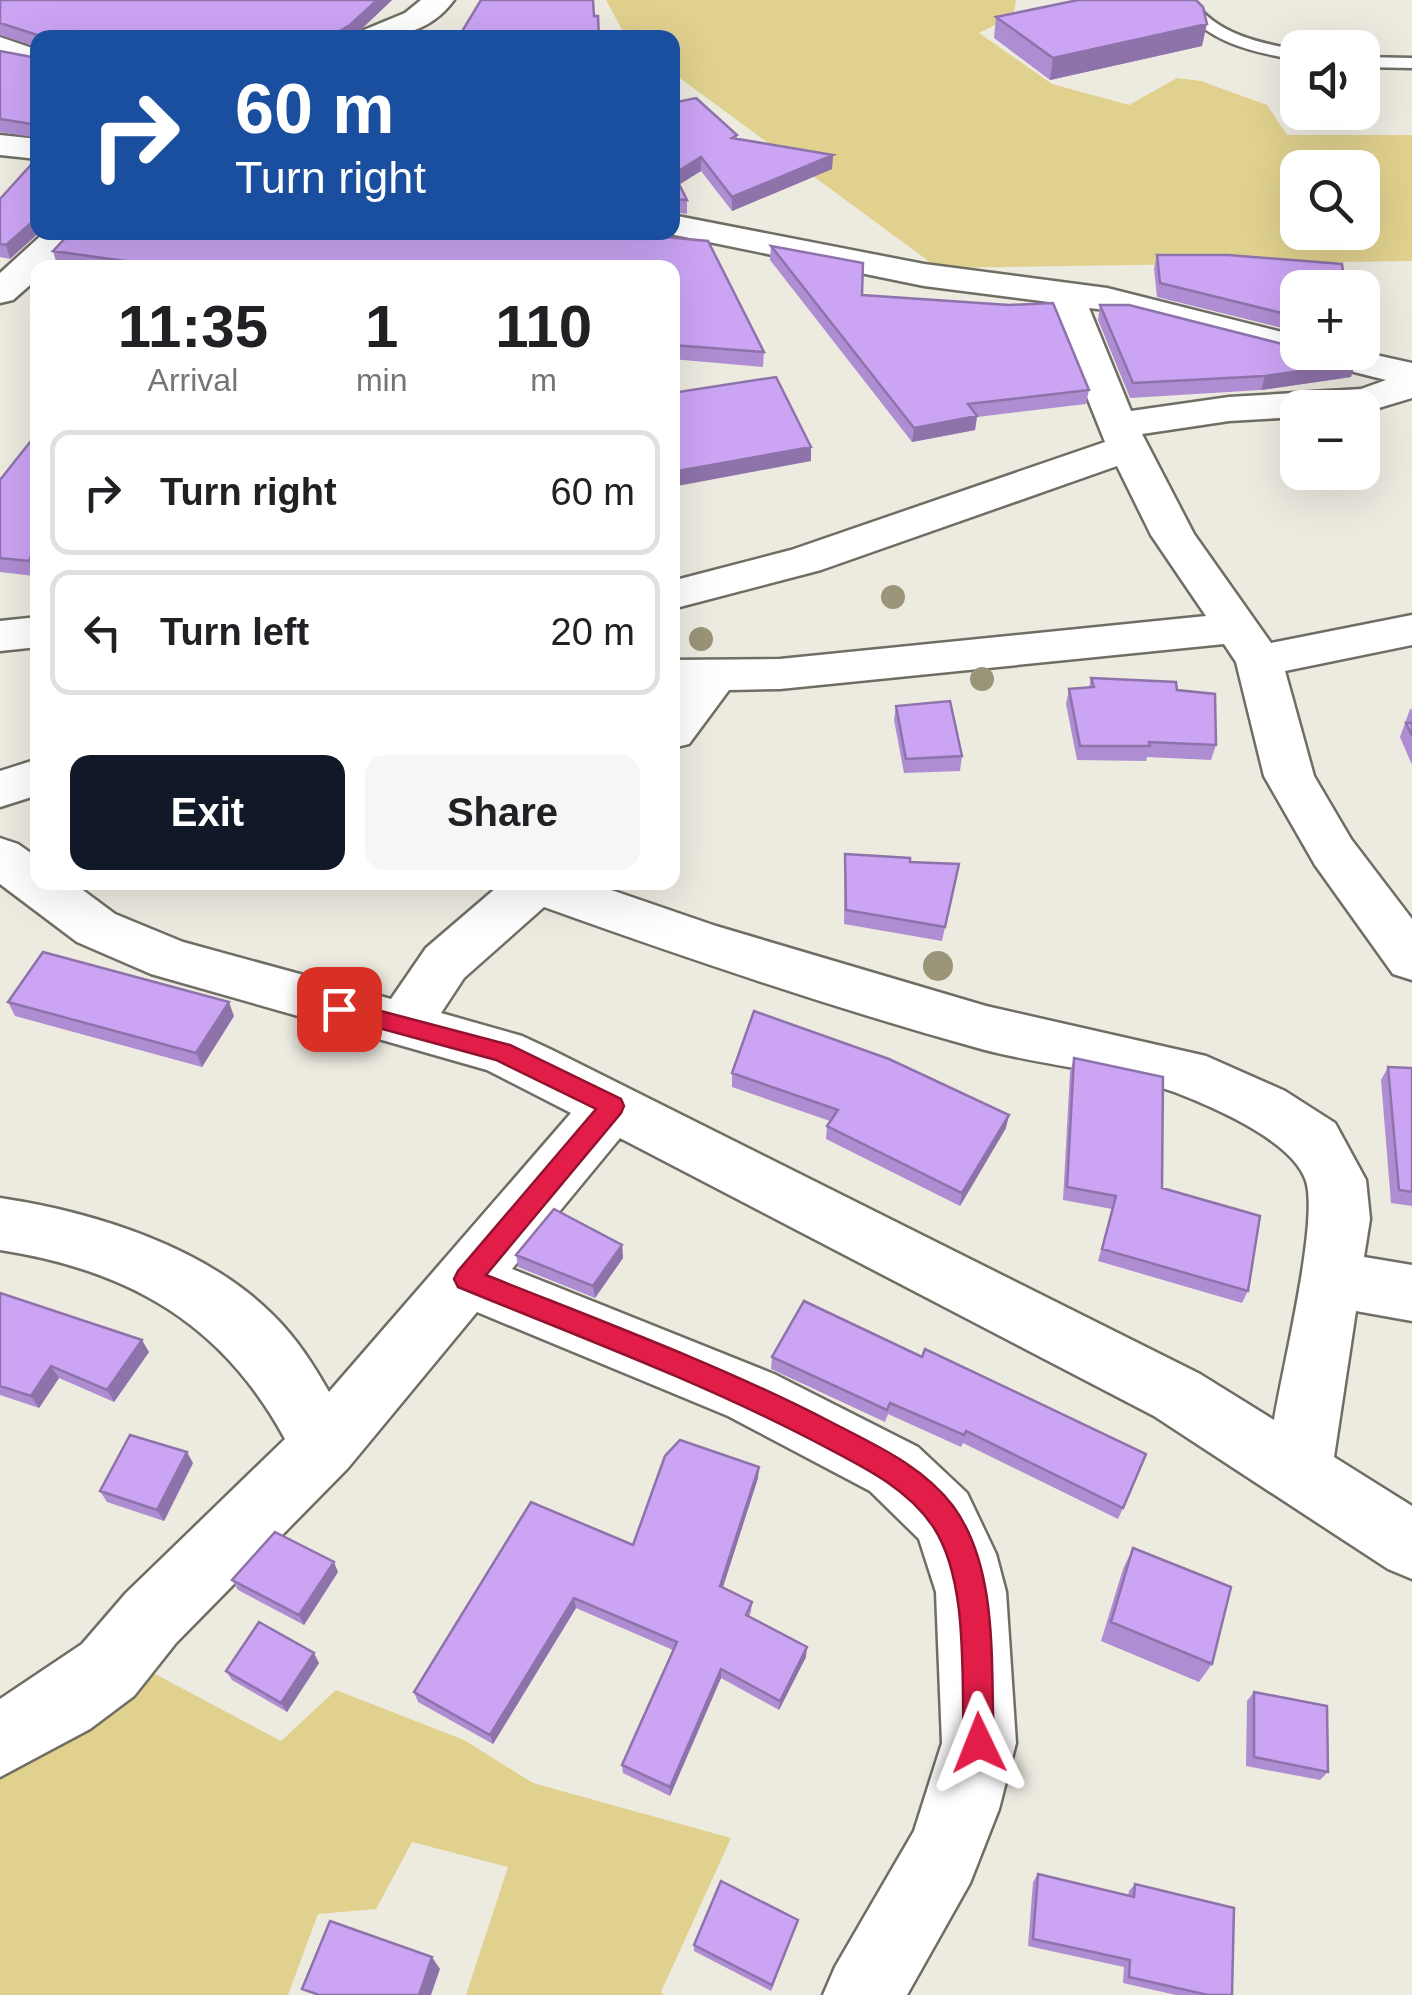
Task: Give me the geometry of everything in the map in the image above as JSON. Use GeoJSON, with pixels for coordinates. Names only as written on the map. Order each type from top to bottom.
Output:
{"type":"FeatureCollection","features":[{"type":"Feature","properties":{"kind":"street"},"geometry":{"type":"LineString","coordinates":[[389,30],[416,19],[439,0]]}},
{"type":"Feature","properties":{"kind":"street"},"geometry":{"type":"LineString","coordinates":[[0,46],[8,53],[30,57]]}},
{"type":"Feature","properties":{"kind":"street"},"geometry":{"type":"LineString","coordinates":[[0,145],[30,148]]}},
{"type":"Feature","properties":{"kind":"street"},"geometry":{"type":"LineString","coordinates":[[680,227],[924,275],[1107,299],[1280,343]]}},
{"type":"Feature","properties":{"kind":"street"},"geometry":{"type":"LineString","coordinates":[[36,260],[58,240]]}},
{"type":"Feature","properties":{"kind":"street"},"geometry":{"type":"LineString","coordinates":[[0,292],[30,265]]}},
{"type":"Feature","properties":{"kind":"street"},"geometry":{"type":"LineString","coordinates":[[1064,294],[1123,437],[1173,535],[1248,645],[1290,776],[1333,852],[1412,959]]}},
{"type":"Feature","properties":{"kind":"street"},"geometry":{"type":"LineString","coordinates":[[1380,368],[1412,376]]}},
{"type":"Feature","properties":{"kind":"street"},"geometry":{"type":"LineString","coordinates":[[680,593],[806,560],[1123,437],[1229,410],[1367,401],[1412,384]]}},
{"type":"Feature","properties":{"kind":"street"},"geometry":{"type":"LineString","coordinates":[[680,712],[694,676],[1248,645],[1412,630]]}},
{"type":"Feature","properties":{"kind":"street"},"geometry":{"type":"LineString","coordinates":[[0,636],[30,633]]}},
{"type":"Feature","properties":{"kind":"street"},"geometry":{"type":"LineString","coordinates":[[0,790],[30,779]]}},
{"type":"Feature","properties":{"kind":"street"},"geometry":{"type":"LineString","coordinates":[[0,857],[30,879]]}},
{"type":"Feature","properties":{"kind":"street"},"geometry":{"type":"LineString","coordinates":[[45,890],[96,928],[224,975],[502,1052],[1177,1396],[1412,1546]]}},
{"type":"Feature","properties":{"kind":"street"},"geometry":{"type":"LineString","coordinates":[[404,1025],[456,952],[527,890]]}},
{"type":"Feature","properties":{"kind":"street"},"geometry":{"type":"LineString","coordinates":[[553,890],[986,1028],[1186,1072],[1265,1108],[1314,1140],[1336,1180],[1340,1219],[1298,1470]]}},
{"type":"Feature","properties":{"kind":"street"},"geometry":{"type":"LineString","coordinates":[[0,1740],[64,1703],[108,1670],[152,1618],[324,1446],[612,1106]]}},
{"type":"Feature","properties":{"kind":"street"},"geometry":{"type":"LineString","coordinates":[[0,1224],[102,1248],[202,1294],[271,1357],[324,1446]]}},
{"type":"Feature","properties":{"kind":"street"},"geometry":{"type":"LineString","coordinates":[[467,1279],[751,1395],[894,1469],[943,1516],[961,1554],[971,1592],[979,1743],[962,1809],[943,1856],[862,1995]]}},
{"type":"Feature","properties":{"kind":"street"},"geometry":{"type":"LineString","coordinates":[[1329,1279],[1412,1293]]}},
{"type":"Feature","properties":{"kind":"lane"},"geometry":{"type":"LineString","coordinates":[[1184,0],[1192,15],[1226,35],[1280,49]]}},
{"type":"Feature","properties":{"kind":"lane"},"geometry":{"type":"LineString","coordinates":[[1380,62],[1412,63]]}},
{"type":"Feature","properties":{"kind":"shaded area"},"geometry":{"type":"Polygon","coordinates":[[[606,0],[1016,0],[1013,16],[979,33],[1052,84],[1129,105],[1177,78],[1201,81],[1267,105],[1280,130],[1287,135],[1412,135],[1412,261],[938,268],[680,78],[680,30],[622,30],[606,0]]]}},
{"type":"Feature","properties":{"kind":"shaded area"},"geometry":{"type":"Polygon","coordinates":[[[142,1667],[281,1741],[336,1690],[464,1740],[533,1783],[731,1838],[661,1992],[664,1995],[466,1995],[508,1867],[412,1842],[376,1909],[318,1914],[288,1995],[0,1995],[0,1747],[142,1667]]]}},
{"type":"Feature","properties":{"kind":"building"},"geometry":{"type":"Polygon","coordinates":[[[0,0],[377,0],[341,30],[30,33],[0,23],[0,0]]]}},
{"type":"Feature","properties":{"kind":"building"},"geometry":{"type":"Polygon","coordinates":[[[481,0],[593,0],[594,16],[598,16],[599,30],[463,30],[481,0]]]}},
{"type":"Feature","properties":{"kind":"building"},"geometry":{"type":"Polygon","coordinates":[[[1078,0],[1196,0],[1203,7],[1207,24],[1053,58],[996,17],[1078,0]]]}},
{"type":"Feature","properties":{"kind":"building"},"geometry":{"type":"Polygon","coordinates":[[[0,51],[30,57],[30,124],[0,119],[0,51]]]}},
{"type":"Feature","properties":{"kind":"building"},"geometry":{"type":"Polygon","coordinates":[[[696,98],[737,135],[732,138],[833,155],[732,197],[701,157],[680,170],[680,101],[696,98]]]}},
{"type":"Feature","properties":{"kind":"building"},"geometry":{"type":"Polygon","coordinates":[[[30,166],[30,224],[6,245],[0,244],[0,199],[30,166]]]}},
{"type":"Feature","properties":{"kind":"building"},"geometry":{"type":"Polygon","coordinates":[[[63,240],[708,241],[764,352],[680,346],[680,260],[118,260],[53,251],[63,240]]]}},
{"type":"Feature","properties":{"kind":"building"},"geometry":{"type":"Polygon","coordinates":[[[771,246],[863,263],[862,295],[1009,305],[1053,303],[1089,390],[968,404],[977,416],[914,428],[771,246]]]}},
{"type":"Feature","properties":{"kind":"building"},"geometry":{"type":"Polygon","coordinates":[[[1157,255],[1228,255],[1342,264],[1343,270],[1280,270],[1280,313],[1160,283],[1157,255]]]}},
{"type":"Feature","properties":{"kind":"building"},"geometry":{"type":"Polygon","coordinates":[[[1100,305],[1129,305],[1280,343],[1280,370],[1307,370],[1265,376],[1133,383],[1100,305]]]}},
{"type":"Feature","properties":{"kind":"building"},"geometry":{"type":"Polygon","coordinates":[[[776,377],[811,447],[680,471],[680,392],[776,377]]]}},
{"type":"Feature","properties":{"kind":"building"},"geometry":{"type":"Polygon","coordinates":[[[30,442],[29,561],[0,558],[0,480],[30,442]]]}},
{"type":"Feature","properties":{"kind":"building"},"geometry":{"type":"Polygon","coordinates":[[[1091,678],[1176,682],[1177,690],[1215,694],[1216,745],[1149,742],[1150,746],[1080,746],[1069,689],[1094,687],[1091,678]]]}},
{"type":"Feature","properties":{"kind":"building"},"geometry":{"type":"Polygon","coordinates":[[[950,701],[962,756],[906,759],[896,706],[950,701]]]}},
{"type":"Feature","properties":{"kind":"building"},"geometry":{"type":"Polygon","coordinates":[[[845,854],[959,864],[945,927],[846,910],[845,854]]]}},
{"type":"Feature","properties":{"kind":"building"},"geometry":{"type":"Polygon","coordinates":[[[43,952],[229,1002],[196,1053],[8,1002],[43,952]]]}},
{"type":"Feature","properties":{"kind":"building"},"geometry":{"type":"Polygon","coordinates":[[[754,1011],[889,1059],[1009,1115],[962,1193],[827,1126],[838,1110],[732,1073],[754,1011]]]}},
{"type":"Feature","properties":{"kind":"building"},"geometry":{"type":"Polygon","coordinates":[[[1074,1058],[1163,1077],[1162,1188],[1260,1216],[1248,1291],[1102,1249],[1116,1196],[1067,1187],[1074,1058]]]}},
{"type":"Feature","properties":{"kind":"building"},"geometry":{"type":"Polygon","coordinates":[[[1388,1067],[1412,1068],[1412,1192],[1399,1190],[1388,1067]]]}},
{"type":"Feature","properties":{"kind":"building"},"geometry":{"type":"Polygon","coordinates":[[[554,1209],[622,1245],[593,1286],[516,1255],[554,1209]]]}},
{"type":"Feature","properties":{"kind":"building"},"geometry":{"type":"Polygon","coordinates":[[[0,1293],[142,1340],[107,1390],[51,1366],[31,1396],[0,1386],[0,1293]]]}},
{"type":"Feature","properties":{"kind":"building"},"geometry":{"type":"Polygon","coordinates":[[[804,1301],[922,1357],[925,1349],[1146,1454],[1123,1508],[966,1431],[964,1435],[890,1403],[887,1410],[772,1357],[804,1301]]]}},
{"type":"Feature","properties":{"kind":"building"},"geometry":{"type":"Polygon","coordinates":[[[130,1435],[187,1452],[157,1510],[100,1491],[130,1435]]]}},
{"type":"Feature","properties":{"kind":"building"},"geometry":{"type":"Polygon","coordinates":[[[680,1440],[759,1467],[720,1586],[752,1602],[746,1615],[807,1647],[780,1701],[721,1669],[670,1787],[622,1765],[677,1642],[574,1598],[490,1735],[414,1692],[531,1502],[633,1545],[665,1456],[680,1440]]]}},
{"type":"Feature","properties":{"kind":"building"},"geometry":{"type":"Polygon","coordinates":[[[275,1532],[334,1562],[299,1615],[232,1580],[275,1532]]]}},
{"type":"Feature","properties":{"kind":"building"},"geometry":{"type":"Polygon","coordinates":[[[1133,1548],[1231,1587],[1212,1664],[1111,1622],[1133,1548]]]}},
{"type":"Feature","properties":{"kind":"building"},"geometry":{"type":"Polygon","coordinates":[[[259,1622],[314,1653],[281,1703],[226,1671],[259,1622]]]}},
{"type":"Feature","properties":{"kind":"building"},"geometry":{"type":"Polygon","coordinates":[[[1254,1692],[1327,1706],[1328,1772],[1254,1757],[1254,1692]]]}},
{"type":"Feature","properties":{"kind":"building"},"geometry":{"type":"Polygon","coordinates":[[[1038,1874],[1134,1897],[1135,1884],[1234,1908],[1232,1995],[1208,1995],[1129,1977],[1130,1960],[1033,1939],[1038,1874]]]}},
{"type":"Feature","properties":{"kind":"building"},"geometry":{"type":"Polygon","coordinates":[[[721,1881],[798,1920],[772,1985],[694,1945],[721,1881]]]}},
{"type":"Feature","properties":{"kind":"building"},"geometry":{"type":"Polygon","coordinates":[[[330,1921],[432,1957],[419,1995],[319,1995],[302,1989],[330,1921]]]}},
{"type":"Feature","properties":{"kind":"route"},"geometry":{"type":"LineString","coordinates":[[339,1009],[502,1052],[612,1106],[467,1279],[751,1395],[894,1469],[943,1516],[961,1554],[971,1592],[979,1743]]}}]}
